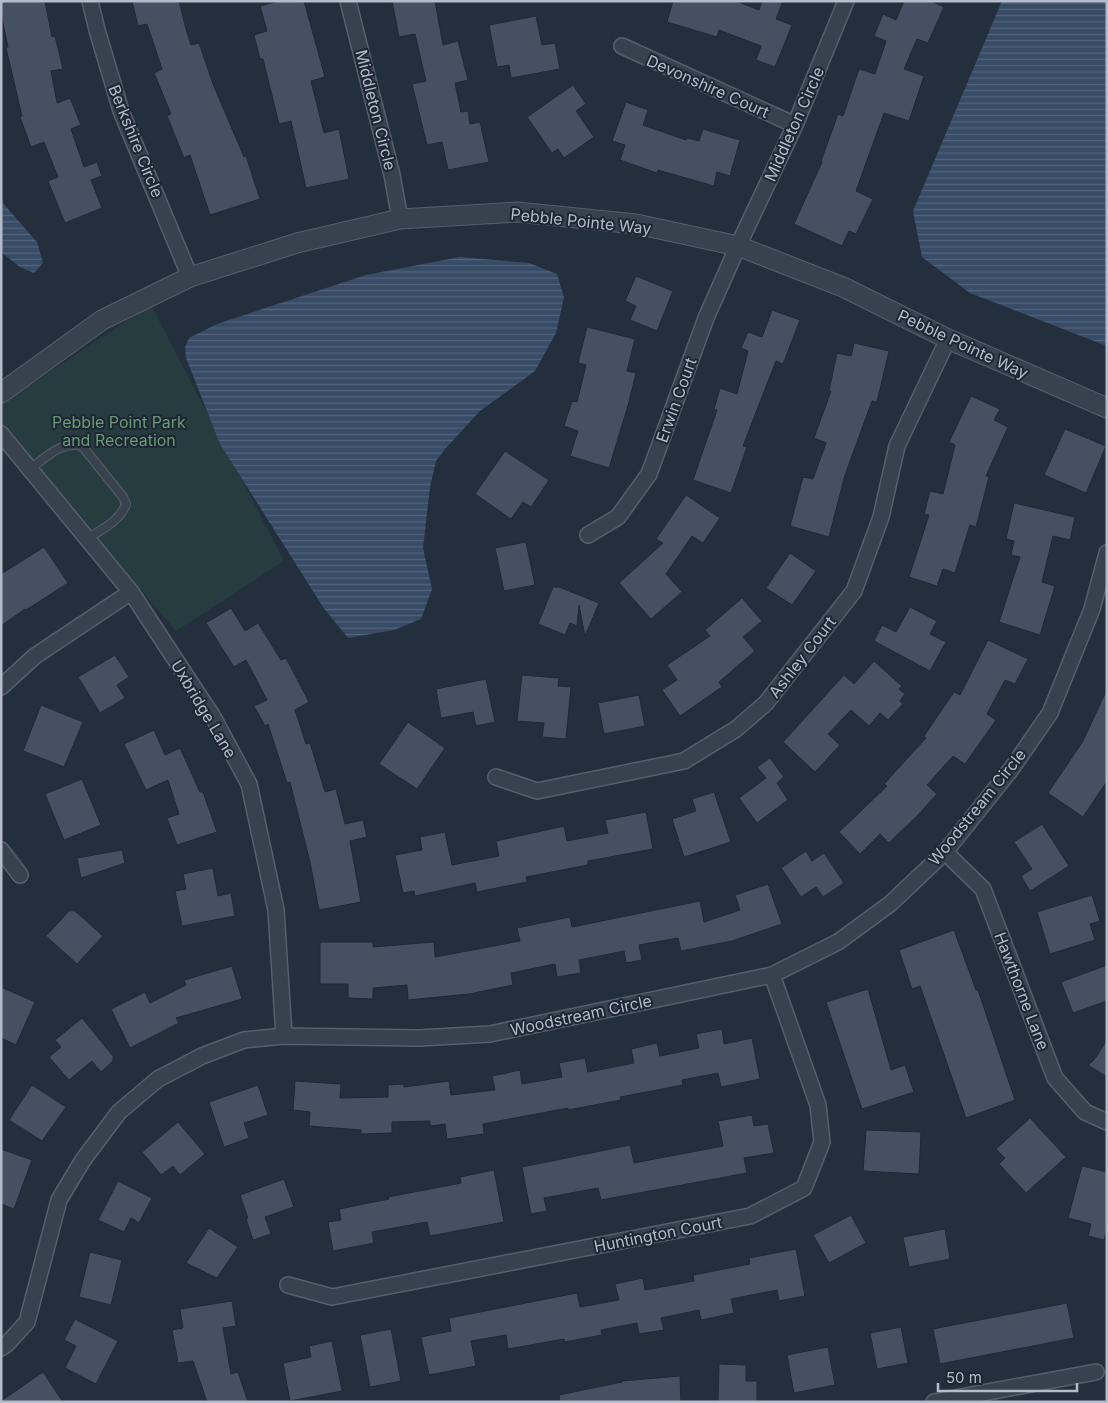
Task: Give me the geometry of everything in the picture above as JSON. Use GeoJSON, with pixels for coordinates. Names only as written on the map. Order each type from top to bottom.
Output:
{"type":"FeatureCollection","features":[{"type":"Feature","properties":{"kind":"street","name":"Berkshire Circle"},"geometry":{"type":"LineString","coordinates":[[90,1],[121,111],[190,277]]}},
{"type":"Feature","properties":{"kind":"street","name":"Middleton Circle"},"geometry":{"type":"LineString","coordinates":[[348,1],[392,175],[400,219]]}},
{"type":"Feature","properties":{"kind":"street","name":"Middleton Circle"},"geometry":{"type":"LineString","coordinates":[[738,246],[795,125],[846,1]]}},
{"type":"Feature","properties":{"kind":"street","name":"Devonshire Court"},"geometry":{"type":"LineString","coordinates":[[622,46],[795,125]]}},
{"type":"Feature","properties":{"kind":"street","name":"Pebble Pointe Way"},"geometry":{"type":"LineString","coordinates":[[1,394],[102,320],[190,277],[296,243],[400,219],[518,212],[636,224],[738,246],[843,287],[948,339],[1107,408]]}},
{"type":"Feature","properties":{"kind":"street","name":"Erwin Court"},"geometry":{"type":"LineString","coordinates":[[588,535],[618,517],[649,474],[706,318],[738,246]]}},
{"type":"Feature","properties":{"kind":"street","name":"Ashley Court"},"geometry":{"type":"LineString","coordinates":[[496,777],[537,792],[684,761],[736,729],[766,703],[854,591],[881,516],[898,446],[948,339]]}},
{"type":"Feature","properties":{"kind":"street","name":"Uxbridge Lane"},"geometry":{"type":"LineString","coordinates":[[1,434],[131,592],[213,717],[249,784],[276,910],[284,1036]]}},
{"type":"Feature","properties":{"kind":"street","name":"Woodstream Circle"},"geometry":{"type":"LineString","coordinates":[[1,1348],[8,1344],[27,1322],[59,1200],[83,1160],[119,1112],[158,1079],[202,1056],[244,1040],[284,1036],[418,1038],[490,1034],[772,975],[838,942],[890,904],[945,852],[1012,768],[1050,713],[1092,609],[1107,553]]}},
{"type":"Feature","properties":{"kind":"street"},"geometry":{"type":"LineString","coordinates":[[1,687],[35,656],[131,592]]}},
{"type":"Feature","properties":{"kind":"street"},"geometry":{"type":"LineString","coordinates":[[1,850],[20,875]]}},
{"type":"Feature","properties":{"kind":"street","name":"Hawthorne Lane"},"geometry":{"type":"LineString","coordinates":[[945,852],[983,890],[1055,1078],[1085,1112],[1107,1122]]}},
{"type":"Feature","properties":{"kind":"street","name":"Huntington Court"},"geometry":{"type":"LineString","coordinates":[[288,1285],[332,1297],[750,1216],[804,1188],[822,1142],[818,1105],[772,975]]}},
{"type":"Feature","properties":{"kind":"street"},"geometry":{"type":"LineString","coordinates":[[934,1402],[1096,1372]]}},
{"type":"Feature","properties":{"kind":"lane"},"geometry":{"type":"LineString","coordinates":[[30,470],[59,448],[76,444],[82,446],[123,496],[126,504],[118,518],[87,539]]}},
{"type":"Feature","properties":{"kind":"green space","name":"Pebble Point Park and Recreation"},"geometry":{"type":"Polygon","coordinates":[[[151,305],[284,561],[176,631],[1,428],[1,404],[151,305]]]}},
{"type":"Feature","properties":{"kind":"water"},"geometry":{"type":"Polygon","coordinates":[[[1002,1],[1107,1],[1107,346],[970,293],[922,257],[913,211],[1002,1]]]}},
{"type":"Feature","properties":{"kind":"water"},"geometry":{"type":"Polygon","coordinates":[[[1,201],[37,242],[43,263],[34,273],[20,267],[1,252],[1,201]]]}},
{"type":"Feature","properties":{"kind":"water"},"geometry":{"type":"Polygon","coordinates":[[[460,257],[529,263],[557,274],[564,297],[556,333],[535,371],[480,411],[436,461],[430,487],[423,548],[432,589],[421,619],[394,630],[348,638],[323,607],[220,444],[186,358],[185,347],[189,338],[217,324],[366,275],[460,257]]]}},
{"type":"Feature","properties":{"kind":"building"},"geometry":{"type":"Polygon","coordinates":[[[1,1],[45,1],[52,37],[55,36],[63,69],[51,71],[57,103],[70,98],[81,125],[71,129],[84,167],[97,162],[102,176],[91,180],[102,208],[65,223],[48,181],[58,177],[44,142],[31,147],[20,117],[22,116],[6,48],[8,47],[1,14],[1,1]]]}},
{"type":"Feature","properties":{"kind":"building"},"geometry":{"type":"Polygon","coordinates":[[[132,1],[179,1],[191,45],[199,43],[213,84],[244,157],[246,156],[260,199],[210,215],[190,155],[184,158],[167,116],[171,114],[154,73],[162,69],[147,24],[138,26],[132,1]]]}},
{"type":"Feature","properties":{"kind":"building"},"geometry":{"type":"Polygon","coordinates":[[[279,1],[304,1],[325,77],[311,81],[324,133],[339,129],[349,179],[306,188],[291,121],[279,124],[263,59],[260,59],[254,35],[267,31],[260,6],[279,1]]]}},
{"type":"Feature","properties":{"kind":"building"},"geometry":{"type":"Polygon","coordinates":[[[392,1],[435,1],[443,45],[458,41],[468,80],[455,83],[461,112],[468,111],[470,124],[480,122],[489,162],[448,170],[442,142],[427,145],[412,84],[426,81],[415,34],[399,37],[392,1]]]}},
{"type":"Feature","properties":{"kind":"building"},"geometry":{"type":"Polygon","coordinates":[[[673,1],[736,1],[759,10],[762,1],[783,1],[776,19],[792,25],[775,67],[756,60],[761,46],[719,30],[717,37],[667,22],[673,1]]]}},
{"type":"Feature","properties":{"kind":"building"},"geometry":{"type":"Polygon","coordinates":[[[904,1],[931,1],[944,7],[928,43],[917,39],[904,69],[924,76],[909,121],[884,113],[856,191],[873,199],[856,234],[849,231],[842,246],[794,224],[822,162],[838,114],[843,116],[859,69],[875,74],[886,41],[874,36],[883,14],[896,20],[904,1]]]}},
{"type":"Feature","properties":{"kind":"building"},"geometry":{"type":"Polygon","coordinates":[[[536,16],[542,45],[555,43],[560,69],[511,78],[509,65],[497,67],[489,25],[536,16]]]}},
{"type":"Feature","properties":{"kind":"building"},"geometry":{"type":"Polygon","coordinates":[[[573,85],[586,104],[576,111],[594,137],[564,158],[558,149],[552,153],[527,117],[573,85]]]}},
{"type":"Feature","properties":{"kind":"building"},"geometry":{"type":"Polygon","coordinates":[[[626,102],[648,110],[643,125],[686,140],[687,138],[699,141],[703,129],[740,140],[730,176],[717,172],[714,186],[658,170],[657,173],[620,160],[625,145],[612,141],[626,102]]]}},
{"type":"Feature","properties":{"kind":"building"},"geometry":{"type":"Polygon","coordinates":[[[636,276],[673,291],[657,331],[630,320],[636,306],[625,301],[636,276]]]}},
{"type":"Feature","properties":{"kind":"building"},"geometry":{"type":"Polygon","coordinates":[[[772,310],[800,320],[783,364],[776,361],[743,446],[747,447],[731,493],[693,480],[717,410],[714,409],[720,388],[737,394],[748,351],[741,348],[748,332],[762,337],[772,310]]]}},
{"type":"Feature","properties":{"kind":"building"},"geometry":{"type":"Polygon","coordinates":[[[587,327],[635,339],[627,371],[636,373],[609,468],[570,456],[578,431],[564,426],[572,401],[577,402],[586,365],[578,363],[587,327]]]}},
{"type":"Feature","properties":{"kind":"building"},"geometry":{"type":"Polygon","coordinates":[[[854,343],[889,351],[877,402],[872,401],[845,475],[829,537],[790,526],[803,477],[813,479],[826,443],[814,438],[831,391],[829,391],[837,353],[851,356],[854,343]]]}},
{"type":"Feature","properties":{"kind":"building"},"geometry":{"type":"Polygon","coordinates":[[[971,396],[1000,409],[994,420],[1008,427],[986,476],[989,477],[976,527],[970,525],[955,573],[943,569],[937,586],[909,577],[929,515],[924,514],[930,491],[943,494],[955,445],[949,442],[971,396]]]}},
{"type":"Feature","properties":{"kind":"building"},"geometry":{"type":"Polygon","coordinates":[[[1065,429],[1106,446],[1086,493],[1044,475],[1065,429]]]}},
{"type":"Feature","properties":{"kind":"building"},"geometry":{"type":"Polygon","coordinates":[[[505,451],[549,480],[531,507],[523,502],[511,519],[475,494],[505,451]]]}},
{"type":"Feature","properties":{"kind":"building"},"geometry":{"type":"Polygon","coordinates":[[[686,495],[720,518],[703,543],[692,536],[666,574],[682,592],[651,619],[619,583],[663,543],[656,539],[686,495]]]}},
{"type":"Feature","properties":{"kind":"building"},"geometry":{"type":"Polygon","coordinates":[[[1014,503],[1075,517],[1070,540],[1053,536],[1042,582],[1055,586],[1040,635],[999,622],[1020,557],[1011,555],[1014,541],[1006,539],[1014,503]]]}},
{"type":"Feature","properties":{"kind":"building"},"geometry":{"type":"Polygon","coordinates":[[[526,542],[535,585],[504,591],[495,548],[526,542]]]}},
{"type":"Feature","properties":{"kind":"building"},"geometry":{"type":"Polygon","coordinates":[[[44,547],[68,583],[1,626],[1,574],[44,547]]]}},
{"type":"Feature","properties":{"kind":"building"},"geometry":{"type":"Polygon","coordinates":[[[790,553],[816,571],[792,605],[766,588],[790,553]]]}},
{"type":"Feature","properties":{"kind":"building"},"geometry":{"type":"Polygon","coordinates":[[[553,587],[559,587],[599,603],[585,636],[579,605],[577,626],[570,623],[565,635],[538,624],[553,587]]]}},
{"type":"Feature","properties":{"kind":"building"},"geometry":{"type":"Polygon","coordinates":[[[742,598],[762,621],[743,637],[755,651],[719,682],[722,687],[680,716],[662,690],[677,680],[667,665],[710,636],[705,630],[742,598]]]}},
{"type":"Feature","properties":{"kind":"building"},"geometry":{"type":"Polygon","coordinates":[[[910,607],[937,621],[930,634],[946,642],[930,671],[874,641],[882,625],[896,632],[910,607]]]}},
{"type":"Feature","properties":{"kind":"building"},"geometry":{"type":"Polygon","coordinates":[[[231,608],[245,631],[258,623],[281,660],[286,658],[309,702],[295,710],[306,744],[310,743],[325,792],[336,789],[345,824],[363,820],[367,837],[350,841],[361,902],[319,910],[310,862],[290,782],[287,783],[268,724],[265,726],[254,706],[267,700],[246,660],[234,667],[206,623],[231,608]]]}},
{"type":"Feature","properties":{"kind":"building"},"geometry":{"type":"Polygon","coordinates":[[[988,640],[1028,659],[1015,684],[1005,680],[987,714],[996,720],[965,764],[953,756],[927,785],[937,794],[918,815],[889,843],[880,834],[860,854],[839,832],[887,786],[884,784],[926,738],[924,736],[954,692],[960,695],[988,640]]]}},
{"type":"Feature","properties":{"kind":"building"},"geometry":{"type":"Polygon","coordinates":[[[115,655],[129,677],[117,685],[125,698],[100,713],[78,677],[115,655]]]}},
{"type":"Feature","properties":{"kind":"building"},"geometry":{"type":"Polygon","coordinates":[[[874,661],[902,686],[899,689],[905,694],[900,701],[903,704],[888,720],[880,713],[869,726],[851,710],[828,734],[840,745],[815,772],[783,742],[844,675],[854,684],[874,661]]]}},
{"type":"Feature","properties":{"kind":"building"},"geometry":{"type":"Polygon","coordinates":[[[522,675],[559,678],[558,686],[571,687],[566,739],[542,737],[544,723],[517,721],[522,675]]]}},
{"type":"Feature","properties":{"kind":"building"},"geometry":{"type":"Polygon","coordinates":[[[486,679],[495,722],[476,726],[473,712],[441,718],[436,689],[486,679]]]}},
{"type":"Feature","properties":{"kind":"building"},"geometry":{"type":"Polygon","coordinates":[[[1107,689],[1107,781],[1083,817],[1048,793],[1083,741],[1107,689]]]}},
{"type":"Feature","properties":{"kind":"building"},"geometry":{"type":"Polygon","coordinates":[[[639,695],[645,726],[604,734],[598,703],[639,695]]]}},
{"type":"Feature","properties":{"kind":"building"},"geometry":{"type":"Polygon","coordinates":[[[41,705],[83,722],[64,767],[23,751],[41,705]]]}},
{"type":"Feature","properties":{"kind":"building"},"geometry":{"type":"Polygon","coordinates":[[[408,722],[445,748],[417,789],[379,764],[408,722]]]}},
{"type":"Feature","properties":{"kind":"building"},"geometry":{"type":"Polygon","coordinates":[[[154,730],[165,755],[180,748],[200,792],[203,792],[217,832],[177,845],[167,818],[179,814],[168,780],[146,790],[124,744],[154,730]]]}},
{"type":"Feature","properties":{"kind":"building"},"geometry":{"type":"Polygon","coordinates":[[[770,758],[784,777],[777,783],[788,800],[757,823],[739,798],[766,778],[757,767],[770,758]]]}},
{"type":"Feature","properties":{"kind":"building"},"geometry":{"type":"Polygon","coordinates":[[[82,779],[101,825],[64,840],[45,794],[82,779]]]}},
{"type":"Feature","properties":{"kind":"building"},"geometry":{"type":"Polygon","coordinates":[[[714,792],[731,842],[684,857],[672,819],[696,811],[692,799],[714,792]]]}},
{"type":"Feature","properties":{"kind":"building"},"geometry":{"type":"Polygon","coordinates":[[[646,812],[653,849],[588,861],[588,865],[526,877],[527,882],[477,892],[475,883],[415,896],[414,891],[403,893],[395,855],[422,850],[420,837],[445,832],[452,865],[499,856],[496,841],[564,826],[567,841],[608,833],[605,820],[646,812]]]}},
{"type":"Feature","properties":{"kind":"building"},"geometry":{"type":"Polygon","coordinates":[[[1042,824],[1069,866],[1030,891],[1021,876],[1032,869],[1014,842],[1042,824]]]}},
{"type":"Feature","properties":{"kind":"building"},"geometry":{"type":"Polygon","coordinates":[[[122,850],[125,863],[81,878],[77,858],[122,850]]]}},
{"type":"Feature","properties":{"kind":"building"},"geometry":{"type":"Polygon","coordinates":[[[806,851],[812,861],[824,853],[844,883],[823,897],[816,887],[801,897],[781,868],[806,851]]]}},
{"type":"Feature","properties":{"kind":"building"},"geometry":{"type":"Polygon","coordinates":[[[213,868],[218,896],[231,893],[235,916],[182,926],[175,891],[186,889],[183,874],[213,868]]]}},
{"type":"Feature","properties":{"kind":"building"},"geometry":{"type":"Polygon","coordinates":[[[768,884],[782,924],[732,941],[681,951],[678,938],[639,945],[642,960],[626,963],[624,951],[579,960],[581,973],[557,977],[555,964],[511,973],[513,985],[469,994],[408,1000],[407,985],[373,988],[373,999],[348,998],[348,984],[320,984],[320,942],[373,942],[373,947],[434,942],[435,957],[520,941],[517,928],[570,917],[572,927],[700,901],[704,922],[740,910],[735,895],[768,884]]]}},
{"type":"Feature","properties":{"kind":"building"},"geometry":{"type":"Polygon","coordinates":[[[1092,895],[1100,921],[1090,924],[1095,940],[1050,954],[1037,912],[1092,895]]]}},
{"type":"Feature","properties":{"kind":"building"},"geometry":{"type":"Polygon","coordinates":[[[69,911],[75,911],[103,936],[77,964],[46,936],[69,911]]]}},
{"type":"Feature","properties":{"kind":"building"},"geometry":{"type":"Polygon","coordinates":[[[954,930],[976,990],[978,990],[1015,1100],[966,1118],[920,986],[912,989],[899,950],[954,930]]]}},
{"type":"Feature","properties":{"kind":"building"},"geometry":{"type":"Polygon","coordinates":[[[1107,965],[1107,1001],[1073,1013],[1061,982],[1107,965]]]}},
{"type":"Feature","properties":{"kind":"building"},"geometry":{"type":"Polygon","coordinates":[[[232,966],[242,999],[176,1018],[179,1023],[130,1048],[111,1009],[145,992],[150,1003],[186,985],[184,980],[232,966]]]}},
{"type":"Feature","properties":{"kind":"building"},"geometry":{"type":"Polygon","coordinates":[[[1,987],[35,1002],[16,1045],[1,1038],[1,987]]]}},
{"type":"Feature","properties":{"kind":"building"},"geometry":{"type":"Polygon","coordinates":[[[868,989],[891,1070],[905,1065],[914,1092],[862,1109],[826,1002],[868,989]]]}},
{"type":"Feature","properties":{"kind":"building"},"geometry":{"type":"Polygon","coordinates":[[[82,1018],[113,1056],[113,1061],[101,1072],[92,1061],[69,1080],[49,1057],[61,1047],[55,1040],[82,1018]]]}},
{"type":"Feature","properties":{"kind":"building"},"geometry":{"type":"Polygon","coordinates":[[[722,1029],[724,1044],[752,1038],[760,1079],[721,1087],[718,1073],[682,1080],[683,1085],[620,1097],[621,1100],[483,1124],[484,1134],[447,1139],[445,1124],[430,1126],[430,1121],[392,1122],[392,1133],[361,1134],[361,1130],[309,1126],[310,1112],[293,1110],[295,1081],[341,1084],[340,1098],[388,1097],[388,1085],[404,1084],[404,1087],[449,1081],[451,1095],[495,1090],[492,1076],[520,1070],[522,1084],[562,1077],[559,1063],[585,1058],[588,1072],[634,1063],[631,1049],[657,1043],[660,1056],[699,1048],[696,1034],[722,1029]]]}},
{"type":"Feature","properties":{"kind":"building"},"geometry":{"type":"Polygon","coordinates":[[[1107,1040],[1107,1077],[1088,1065],[1094,1060],[1107,1040]]]}},
{"type":"Feature","properties":{"kind":"building"},"geometry":{"type":"Polygon","coordinates":[[[32,1085],[66,1107],[42,1141],[9,1120],[32,1085]]]}},
{"type":"Feature","properties":{"kind":"building"},"geometry":{"type":"Polygon","coordinates":[[[258,1085],[268,1115],[244,1123],[249,1138],[224,1147],[209,1102],[258,1085]]]}},
{"type":"Feature","properties":{"kind":"building"},"geometry":{"type":"Polygon","coordinates":[[[752,1115],[754,1126],[768,1124],[774,1153],[744,1158],[747,1173],[601,1200],[598,1188],[544,1198],[547,1211],[531,1214],[522,1167],[630,1145],[634,1163],[723,1146],[718,1121],[752,1115]]]}},
{"type":"Feature","properties":{"kind":"building"},"geometry":{"type":"Polygon","coordinates":[[[1030,1118],[1066,1157],[1026,1193],[999,1164],[1005,1158],[996,1149],[1030,1118]]]}},
{"type":"Feature","properties":{"kind":"building"},"geometry":{"type":"Polygon","coordinates":[[[178,1122],[205,1154],[180,1175],[173,1166],[161,1175],[142,1152],[178,1122]]]}},
{"type":"Feature","properties":{"kind":"building"},"geometry":{"type":"Polygon","coordinates":[[[866,1130],[921,1132],[919,1174],[863,1171],[866,1130]]]}},
{"type":"Feature","properties":{"kind":"building"},"geometry":{"type":"Polygon","coordinates":[[[1,1149],[32,1160],[14,1209],[1,1204],[1,1149]]]}},
{"type":"Feature","properties":{"kind":"building"},"geometry":{"type":"Polygon","coordinates":[[[1082,1166],[1107,1172],[1107,1229],[1104,1240],[1088,1236],[1091,1224],[1068,1218],[1082,1166]]]}},
{"type":"Feature","properties":{"kind":"building"},"geometry":{"type":"Polygon","coordinates":[[[494,1170],[504,1222],[430,1236],[427,1222],[372,1232],[374,1243],[333,1251],[328,1222],[341,1220],[339,1209],[389,1199],[388,1197],[461,1183],[460,1177],[494,1170]]]}},
{"type":"Feature","properties":{"kind":"building"},"geometry":{"type":"Polygon","coordinates":[[[284,1179],[294,1207],[265,1217],[271,1234],[253,1240],[240,1195],[284,1179]]]}},
{"type":"Feature","properties":{"kind":"building"},"geometry":{"type":"Polygon","coordinates":[[[118,1181],[152,1198],[139,1223],[131,1218],[124,1232],[98,1220],[118,1181]]]}},
{"type":"Feature","properties":{"kind":"building"},"geometry":{"type":"Polygon","coordinates":[[[851,1215],[866,1243],[829,1263],[813,1235],[851,1215]]]}},
{"type":"Feature","properties":{"kind":"building"},"geometry":{"type":"Polygon","coordinates":[[[209,1228],[238,1247],[217,1278],[186,1263],[209,1228]]]}},
{"type":"Feature","properties":{"kind":"building"},"geometry":{"type":"Polygon","coordinates":[[[945,1229],[950,1259],[909,1267],[903,1237],[945,1229]]]}},
{"type":"Feature","properties":{"kind":"building"},"geometry":{"type":"Polygon","coordinates":[[[796,1249],[805,1296],[779,1301],[777,1290],[731,1299],[734,1313],[701,1320],[699,1310],[661,1318],[664,1330],[639,1334],[637,1323],[601,1330],[602,1335],[565,1342],[564,1339],[508,1349],[506,1335],[471,1341],[476,1366],[429,1375],[421,1337],[451,1331],[449,1318],[577,1293],[580,1307],[619,1300],[615,1284],[643,1278],[645,1290],[694,1281],[693,1275],[750,1264],[749,1258],[796,1249]]]}},
{"type":"Feature","properties":{"kind":"building"},"geometry":{"type":"Polygon","coordinates":[[[90,1252],[122,1260],[111,1305],[79,1297],[90,1252]]]}},
{"type":"Feature","properties":{"kind":"building"},"geometry":{"type":"Polygon","coordinates":[[[232,1301],[236,1326],[223,1328],[231,1374],[238,1372],[248,1402],[207,1402],[193,1361],[178,1363],[172,1330],[183,1328],[180,1309],[232,1301]]]}},
{"type":"Feature","properties":{"kind":"building"},"geometry":{"type":"Polygon","coordinates":[[[1067,1303],[1074,1338],[940,1364],[933,1329],[1067,1303]]]}},
{"type":"Feature","properties":{"kind":"building"},"geometry":{"type":"Polygon","coordinates":[[[75,1319],[118,1341],[96,1384],[65,1368],[76,1346],[64,1340],[75,1319]]]}},
{"type":"Feature","properties":{"kind":"building"},"geometry":{"type":"Polygon","coordinates":[[[901,1327],[908,1363],[877,1369],[870,1333],[901,1327]]]}},
{"type":"Feature","properties":{"kind":"building"},"geometry":{"type":"Polygon","coordinates":[[[391,1329],[401,1381],[370,1387],[360,1335],[391,1329]]]}},
{"type":"Feature","properties":{"kind":"building"},"geometry":{"type":"Polygon","coordinates":[[[332,1341],[342,1391],[290,1401],[283,1363],[311,1357],[309,1346],[332,1341]]]}},
{"type":"Feature","properties":{"kind":"building"},"geometry":{"type":"Polygon","coordinates":[[[828,1347],[835,1385],[794,1393],[787,1355],[828,1347]]]}},
{"type":"Feature","properties":{"kind":"building"},"geometry":{"type":"Polygon","coordinates":[[[719,1364],[746,1365],[746,1381],[757,1381],[757,1402],[718,1402],[719,1364]]]}},
{"type":"Feature","properties":{"kind":"building"},"geometry":{"type":"Polygon","coordinates":[[[43,1372],[63,1402],[1,1402],[1,1401],[43,1372]]]}},
{"type":"Feature","properties":{"kind":"building"},"geometry":{"type":"Polygon","coordinates":[[[680,1376],[681,1402],[560,1402],[559,1395],[622,1381],[680,1376]]]}}]}
